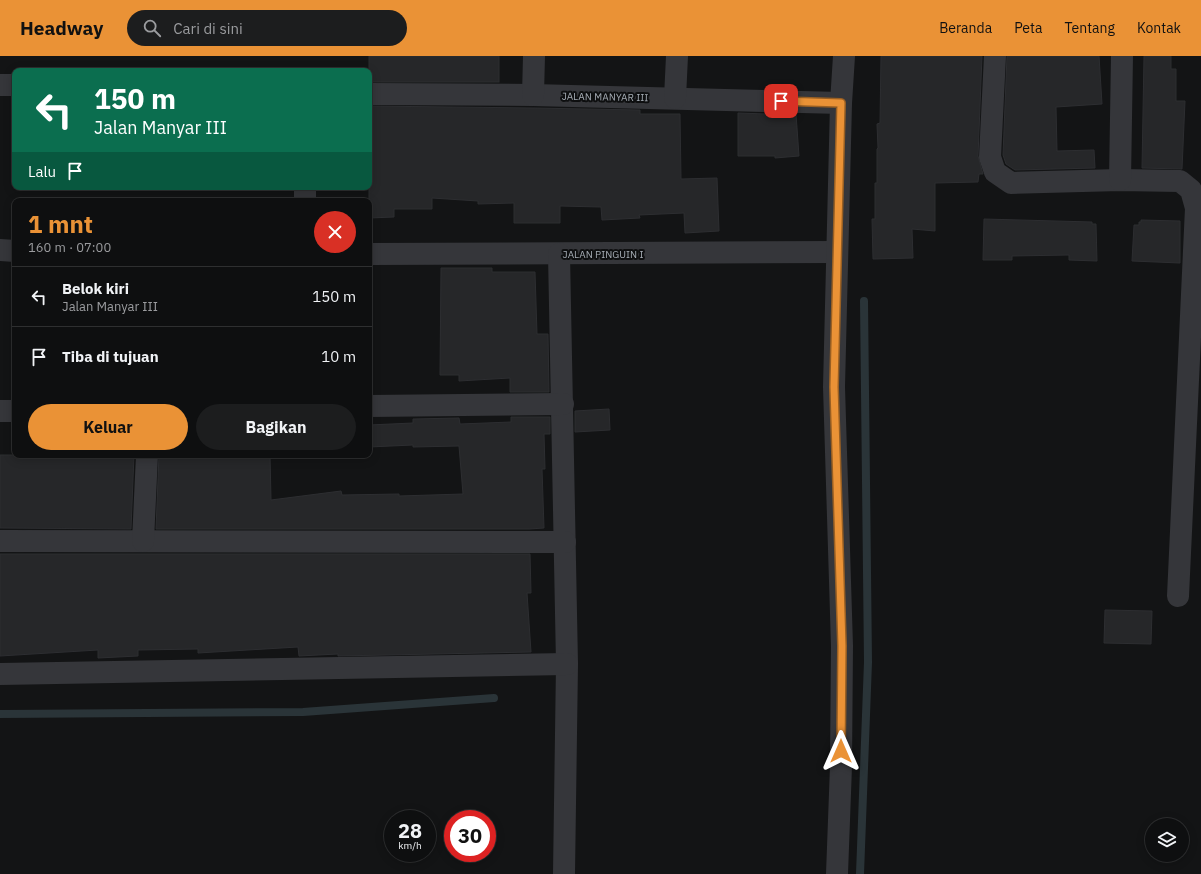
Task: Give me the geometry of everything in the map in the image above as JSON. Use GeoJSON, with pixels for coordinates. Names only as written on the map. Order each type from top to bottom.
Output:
{"type":"FeatureCollection","features":[{"type":"Feature","properties":{"kind":"street"},"geometry":{"type":"LineString","coordinates":[[533,95],[534,56]]}},
{"type":"Feature","properties":{"kind":"street"},"geometry":{"type":"LineString","coordinates":[[675,98],[677,56]]}},
{"type":"Feature","properties":{"kind":"street"},"geometry":{"type":"LineString","coordinates":[[837,874],[841,766],[842,646],[834,387],[841,103],[844,56]]}},
{"type":"Feature","properties":{"kind":"street"},"geometry":{"type":"LineString","coordinates":[[995,56],[990,157],[995,172],[1011,183],[1120,180],[1180,181],[1191,190],[1196,208],[1178,596]]}},
{"type":"Feature","properties":{"kind":"street"},"geometry":{"type":"LineString","coordinates":[[1120,180],[1122,56]]}},
{"type":"Feature","properties":{"kind":"street"},"geometry":{"type":"LineString","coordinates":[[0,85],[12,85]]}},
{"type":"Feature","properties":{"kind":"street","name":"JALAN MANYAR III"},"geometry":{"type":"LineString","coordinates":[[372,94],[533,95],[841,103]]}},
{"type":"Feature","properties":{"kind":"street"},"geometry":{"type":"LineString","coordinates":[[0,250],[12,251]]}},
{"type":"Feature","properties":{"kind":"street","name":"JALAN PINGUIN I"},"geometry":{"type":"LineString","coordinates":[[372,254],[837,252]]}},
{"type":"Feature","properties":{"kind":"street"},"geometry":{"type":"LineString","coordinates":[[559,254],[567,664],[564,874]]}},
{"type":"Feature","properties":{"kind":"street"},"geometry":{"type":"LineString","coordinates":[[372,406],[563,404]]}},
{"type":"Feature","properties":{"kind":"street"},"geometry":{"type":"LineString","coordinates":[[0,411],[12,411]]}},
{"type":"Feature","properties":{"kind":"street"},"geometry":{"type":"LineString","coordinates":[[143,541],[147,458]]}},
{"type":"Feature","properties":{"kind":"street"},"geometry":{"type":"LineString","coordinates":[[0,541],[565,542]]}},
{"type":"Feature","properties":{"kind":"street"},"geometry":{"type":"LineString","coordinates":[[0,674],[567,664]]}},
{"type":"Feature","properties":{"kind":"building"},"geometry":{"type":"Polygon","coordinates":[[[369,56],[499,56],[499,82],[372,82],[372,68],[369,68],[369,56]]]}},
{"type":"Feature","properties":{"kind":"building"},"geometry":{"type":"Polygon","coordinates":[[[881,56],[982,56],[978,156],[983,174],[979,174],[978,182],[935,183],[935,231],[912,229],[913,258],[873,259],[872,219],[875,219],[875,183],[877,183],[877,124],[880,123],[881,56]]]}},
{"type":"Feature","properties":{"kind":"building"},"geometry":{"type":"Polygon","coordinates":[[[1007,56],[1099,56],[1102,104],[1056,107],[1057,151],[1094,150],[1095,168],[1015,170],[1006,164],[1003,155],[1007,56]]]}},
{"type":"Feature","properties":{"kind":"building"},"geometry":{"type":"Polygon","coordinates":[[[1144,56],[1171,56],[1171,69],[1176,69],[1176,101],[1185,101],[1182,169],[1142,168],[1144,56]]]}},
{"type":"Feature","properties":{"kind":"building"},"geometry":{"type":"Polygon","coordinates":[[[372,106],[640,110],[640,114],[680,114],[681,179],[717,178],[719,231],[685,233],[684,213],[639,215],[640,218],[602,220],[601,207],[560,206],[560,223],[514,223],[514,203],[478,204],[478,201],[432,198],[432,209],[394,209],[394,217],[372,218],[372,198],[369,198],[369,190],[372,190],[372,106]]]}},
{"type":"Feature","properties":{"kind":"building"},"geometry":{"type":"Polygon","coordinates":[[[738,113],[766,115],[796,114],[799,156],[775,158],[775,156],[738,156],[738,113]]]}},
{"type":"Feature","properties":{"kind":"building"},"geometry":{"type":"Polygon","coordinates":[[[984,219],[1092,222],[1092,224],[1096,224],[1097,261],[1069,260],[1069,255],[1012,256],[1012,260],[983,260],[984,219]]]}},
{"type":"Feature","properties":{"kind":"building"},"geometry":{"type":"Polygon","coordinates":[[[1141,220],[1180,221],[1180,263],[1132,261],[1134,225],[1139,225],[1141,220]]]}},
{"type":"Feature","properties":{"kind":"building"},"geometry":{"type":"Polygon","coordinates":[[[441,268],[492,268],[492,272],[535,272],[537,334],[548,334],[549,392],[510,392],[510,378],[459,381],[459,375],[440,375],[441,268]]]}},
{"type":"Feature","properties":{"kind":"building"},"geometry":{"type":"Polygon","coordinates":[[[609,409],[610,430],[575,432],[575,411],[609,409]]]}},
{"type":"Feature","properties":{"kind":"building"},"geometry":{"type":"Polygon","coordinates":[[[511,417],[550,417],[550,434],[544,434],[545,469],[542,469],[544,528],[156,529],[159,458],[270,458],[271,500],[341,491],[342,495],[399,494],[399,496],[463,494],[459,446],[413,447],[413,445],[372,447],[372,425],[413,423],[413,419],[459,418],[460,424],[511,422],[511,417]]]}},
{"type":"Feature","properties":{"kind":"building"},"geometry":{"type":"Polygon","coordinates":[[[0,455],[12,455],[12,458],[134,458],[131,529],[0,528],[0,455]]]}},
{"type":"Feature","properties":{"kind":"building"},"geometry":{"type":"Polygon","coordinates":[[[0,554],[530,554],[531,593],[527,593],[531,652],[338,656],[338,654],[299,656],[298,647],[198,653],[198,649],[138,650],[138,656],[98,658],[98,650],[0,656],[0,554]]]}},
{"type":"Feature","properties":{"kind":"building"},"geometry":{"type":"Polygon","coordinates":[[[1105,610],[1152,611],[1151,644],[1104,643],[1105,610]]]}},
{"type":"Feature","properties":{"kind":"waterway"},"geometry":{"type":"LineString","coordinates":[[860,874],[868,662],[864,301]]}},
{"type":"Feature","properties":{"kind":"waterway"},"geometry":{"type":"LineString","coordinates":[[0,714],[303,712],[494,698]]}},
{"type":"Feature","properties":{"kind":"route"},"geometry":{"type":"LineString","coordinates":[[781,101],[841,103],[834,387],[842,646],[841,751]]}}]}
